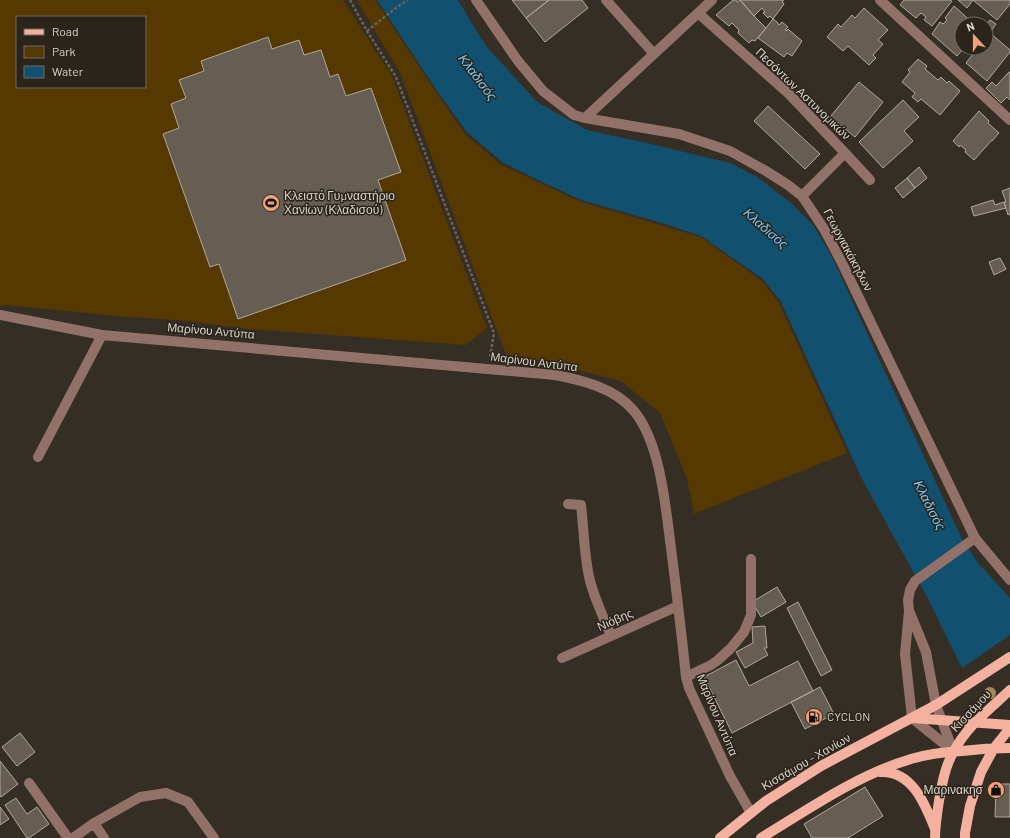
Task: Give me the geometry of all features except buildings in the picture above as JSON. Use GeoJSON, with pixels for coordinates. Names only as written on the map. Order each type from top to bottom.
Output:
{"type":"FeatureCollection","features":[{"type":"Feature","properties":{"kind":"main road","name":"Κισσάμου - Χανίων"},"geometry":{"type":"LineString","coordinates":[[720,838],[766,801],[821,766],[936,705],[1010,657]]}},
{"type":"Feature","properties":{"kind":"main road","name":"Κισσάμου"},"geometry":{"type":"LineString","coordinates":[[935,834],[942,786],[953,752],[975,722],[1010,690]]}},
{"type":"Feature","properties":{"kind":"main road"},"geometry":{"type":"LineString","coordinates":[[912,718],[1010,725]]}},
{"type":"Feature","properties":{"kind":"main road"},"geometry":{"type":"LineString","coordinates":[[965,838],[967,819],[973,795],[982,772],[994,748],[1010,728]]}},
{"type":"Feature","properties":{"kind":"main road"},"geometry":{"type":"LineString","coordinates":[[761,838],[838,791],[873,773],[911,758],[931,754],[994,748],[1010,748]]}},
{"type":"Feature","properties":{"kind":"main road"},"geometry":{"type":"LineString","coordinates":[[873,773],[885,772],[895,774],[903,778],[912,786],[923,801],[935,834]]}},
{"type":"Feature","properties":{"kind":"street","name":"Γεωργιακάκηδων"},"geometry":{"type":"LineString","coordinates":[[476,0],[518,61],[543,91],[574,115],[679,134],[730,151],[766,171],[802,196],[824,229],[843,265],[970,541],[1010,580]]}},
{"type":"Feature","properties":{"kind":"street"},"geometry":{"type":"LineString","coordinates":[[606,0],[654,54]]}},
{"type":"Feature","properties":{"kind":"street"},"geometry":{"type":"LineString","coordinates":[[585,118],[712,0]]}},
{"type":"Feature","properties":{"kind":"street"},"geometry":{"type":"LineString","coordinates":[[880,0],[1010,120]]}},
{"type":"Feature","properties":{"kind":"street","name":"Πεσόντων Αστυνομικών"},"geometry":{"type":"LineString","coordinates":[[698,13],[789,94],[845,153],[802,196]]}},
{"type":"Feature","properties":{"kind":"street"},"geometry":{"type":"LineString","coordinates":[[845,153],[870,180]]}},
{"type":"Feature","properties":{"kind":"street","name":"Μαρίνου Αντύπα"},"geometry":{"type":"LineString","coordinates":[[0,315],[102,334],[555,375],[586,382],[610,393],[633,410],[645,426],[650,439],[658,464],[665,502],[686,677],[730,776],[751,813]]}},
{"type":"Feature","properties":{"kind":"street"},"geometry":{"type":"LineString","coordinates":[[38,457],[102,334]]}},
{"type":"Feature","properties":{"kind":"street"},"geometry":{"type":"LineString","coordinates":[[568,504],[581,505],[590,581],[611,636]]}},
{"type":"Feature","properties":{"kind":"street"},"geometry":{"type":"LineString","coordinates":[[953,752],[912,718],[905,654],[909,611],[908,600],[910,590],[915,581],[970,541]]}},
{"type":"Feature","properties":{"kind":"street"},"geometry":{"type":"LineString","coordinates":[[686,677],[718,660],[731,648],[744,632],[751,615],[751,559]]}},
{"type":"Feature","properties":{"kind":"street","name":"Νιόβης"},"geometry":{"type":"LineString","coordinates":[[562,658],[678,606]]}},
{"type":"Feature","properties":{"kind":"street"},"geometry":{"type":"LineString","coordinates":[[909,611],[926,652],[936,705],[953,752]]}},
{"type":"Feature","properties":{"kind":"street"},"geometry":{"type":"LineString","coordinates":[[29,784],[68,838]]}},
{"type":"Feature","properties":{"kind":"street"},"geometry":{"type":"LineString","coordinates":[[73,838],[94,822],[140,797],[166,793],[188,802],[214,838]]}},
{"type":"Feature","properties":{"kind":"street"},"geometry":{"type":"LineString","coordinates":[[94,822],[104,838]]}},
{"type":"Feature","properties":{"kind":"path"},"geometry":{"type":"LineString","coordinates":[[350,0],[367,31],[396,77],[494,333],[488,369]]}},
{"type":"Feature","properties":{"kind":"path"},"geometry":{"type":"LineString","coordinates":[[367,31],[408,0]]}},
{"type":"Feature","properties":{"kind":"green space","name":"Κλειστό Γυμναστήριο Χανίων (Κλαδισού)"},"geometry":{"type":"Polygon","coordinates":[[[0,0],[343,0],[392,76],[487,328],[466,345],[247,329],[189,321],[115,316],[6,305],[0,306],[0,0]]]}},
{"type":"Feature","properties":{"kind":"green space"},"geometry":{"type":"Polygon","coordinates":[[[357,0],[375,0],[465,134],[500,164],[579,201],[701,237],[762,281],[779,303],[847,453],[694,514],[687,479],[660,413],[621,381],[520,356],[506,355],[401,75],[357,0]]]}},
{"type":"Feature","properties":{"kind":"water","name":"Κλαδισός"},"geometry":{"type":"Polygon","coordinates":[[[377,0],[458,0],[486,46],[537,102],[587,130],[730,163],[757,177],[791,203],[814,226],[833,259],[962,539],[978,563],[1010,598],[1010,635],[962,668],[926,595],[862,479],[781,302],[763,279],[701,236],[662,223],[581,200],[502,162],[467,132],[437,91],[377,0]]]}},
{"type":"Feature","properties":{"kind":"place","name":"Κλειστό Γυμναστήριο Χανίων (Κλαδισού)"},"geometry":{"type":"Point","coordinates":[271,203]}},
{"type":"Feature","properties":{"kind":"place","name":"CYCLON"},"geometry":{"type":"Point","coordinates":[814,717]}},
{"type":"Feature","properties":{"kind":"place","name":"Μαρινακησ"},"geometry":{"type":"Point","coordinates":[996,790]}}]}
